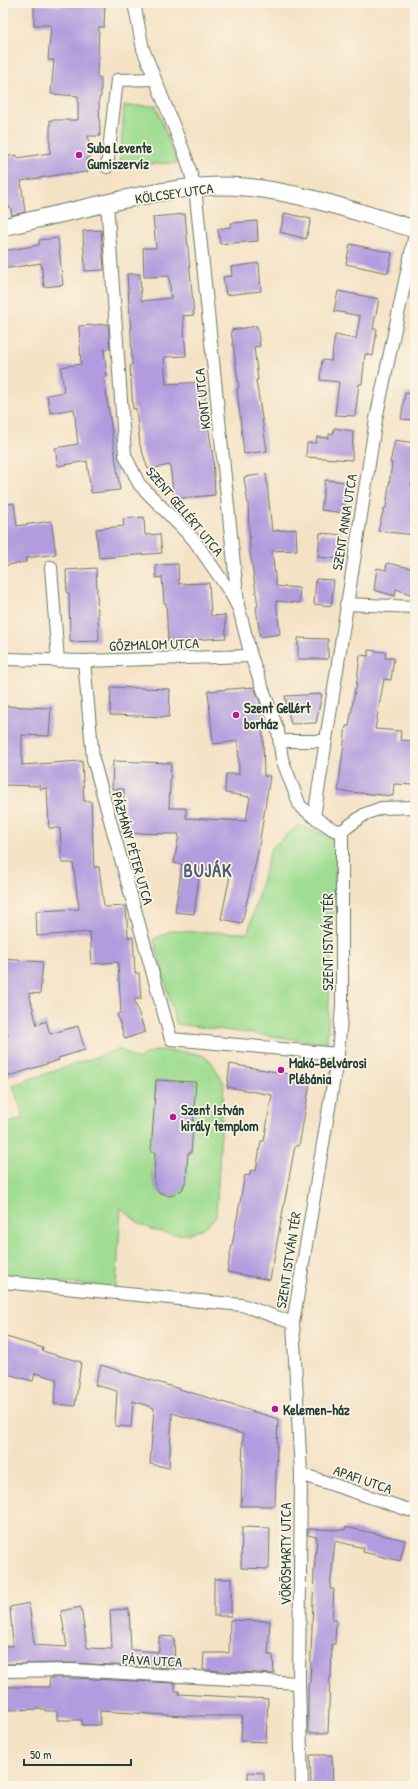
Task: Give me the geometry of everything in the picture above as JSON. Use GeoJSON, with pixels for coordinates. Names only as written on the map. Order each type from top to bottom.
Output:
{"type":"FeatureCollection","features":[{"type":"Feature","properties":{"kind":"main road","name":"KÖLCSEY UTCA"},"geometry":{"type":"LineString","coordinates":[[3,226],[150,194],[195,187],[244,187],[310,199],[415,229]]}},
{"type":"Feature","properties":{"kind":"street"},"geometry":{"type":"LineString","coordinates":[[134,3],[143,48],[186,157],[195,187]]}},
{"type":"Feature","properties":{"kind":"street"},"geometry":{"type":"LineString","coordinates":[[107,167],[117,80],[155,79]]}},
{"type":"Feature","properties":{"kind":"street","name":"KONT UTCA"},"geometry":{"type":"LineString","coordinates":[[195,187],[239,609]]}},
{"type":"Feature","properties":{"kind":"street","name":"SZENT GELLÉRT UTCA"},"geometry":{"type":"LineString","coordinates":[[107,203],[125,455],[140,484],[194,540],[230,592],[239,609],[251,656],[278,731],[282,759],[300,806],[334,830],[342,831]]}},
{"type":"Feature","properties":{"kind":"street","name":"SZENT ANNA UTCA"},"geometry":{"type":"LineString","coordinates":[[314,817],[376,419],[415,234]]}},
{"type":"Feature","properties":{"kind":"street"},"geometry":{"type":"LineString","coordinates":[[51,567],[58,661]]}},
{"type":"Feature","properties":{"kind":"street"},"geometry":{"type":"LineString","coordinates":[[346,604],[415,607]]}},
{"type":"Feature","properties":{"kind":"street","name":"GŐZMALOM UTCA"},"geometry":{"type":"LineString","coordinates":[[3,659],[84,661],[251,656]]}},
{"type":"Feature","properties":{"kind":"street","name":"PÁZMÁNY PÉTER UTCA"},"geometry":{"type":"LineString","coordinates":[[84,661],[93,759],[171,1039],[338,1054]]}},
{"type":"Feature","properties":{"kind":"street"},"geometry":{"type":"LineString","coordinates":[[280,741],[325,741]]}},
{"type":"Feature","properties":{"kind":"street"},"geometry":{"type":"LineString","coordinates":[[342,831],[365,814],[381,808],[415,807]]}},
{"type":"Feature","properties":{"kind":"street","name":"SZENT ISTVÁN TÉR"},"geometry":{"type":"LineString","coordinates":[[3,1282],[242,1305],[293,1323],[338,1054],[342,1006],[342,831]]}},
{"type":"Feature","properties":{"kind":"street","name":"VÖRÖSMARTY UTCA"},"geometry":{"type":"LineString","coordinates":[[293,1323],[301,1474],[299,1683],[302,1786]]}},
{"type":"Feature","properties":{"kind":"street","name":"APAFI UTCA"},"geometry":{"type":"LineString","coordinates":[[301,1474],[415,1512]]}},
{"type":"Feature","properties":{"kind":"street","name":"PÁVA UTCA"},"geometry":{"type":"LineString","coordinates":[[3,1672],[72,1670],[299,1683]]}},
{"type":"Feature","properties":{"kind":"green space"},"geometry":{"type":"Polygon","coordinates":[[[124,106],[156,106],[177,163],[120,165],[124,106]]]}},
{"type":"Feature","properties":{"kind":"green space"},"geometry":{"type":"Polygon","coordinates":[[[299,825],[337,839],[327,1043],[176,1024],[154,939],[170,931],[248,933],[271,848],[299,825]]]}},
{"type":"Feature","properties":{"kind":"green space"},"geometry":{"type":"Polygon","coordinates":[[[120,1049],[138,1060],[143,1055],[157,1050],[194,1053],[204,1056],[212,1063],[224,1083],[216,1216],[209,1224],[200,1230],[191,1233],[170,1234],[160,1232],[140,1224],[121,1208],[116,1288],[3,1277],[3,1125],[24,1118],[13,1085],[120,1049]],[[156,1080],[151,1151],[155,1152],[153,1171],[154,1183],[159,1192],[164,1195],[169,1196],[178,1193],[185,1184],[188,1153],[191,1153],[196,1082],[156,1080]]]}},
{"type":"Feature","properties":{"kind":"building"},"geometry":{"type":"Polygon","coordinates":[[[80,3],[105,3],[104,27],[99,27],[97,77],[101,78],[101,97],[99,97],[100,136],[88,136],[90,158],[86,159],[88,172],[70,173],[21,181],[25,212],[12,215],[10,207],[4,205],[3,157],[17,155],[17,158],[50,153],[50,120],[78,120],[78,96],[51,94],[54,60],[48,60],[51,25],[34,25],[34,4],[80,6],[80,3]]]}},
{"type":"Feature","properties":{"kind":"building"},"geometry":{"type":"Polygon","coordinates":[[[285,213],[311,219],[306,239],[280,232],[285,213]]]}},
{"type":"Feature","properties":{"kind":"building"},"geometry":{"type":"Polygon","coordinates":[[[185,214],[194,315],[183,316],[186,356],[164,357],[166,384],[205,382],[205,405],[213,457],[215,495],[174,499],[170,465],[148,469],[140,445],[136,408],[133,409],[130,366],[132,365],[131,333],[127,274],[140,274],[141,301],[171,298],[169,276],[144,277],[143,248],[156,248],[153,217],[185,214]]]}},
{"type":"Feature","properties":{"kind":"building"},"geometry":{"type":"Polygon","coordinates":[[[257,221],[258,241],[220,244],[218,229],[230,227],[231,223],[257,221]]]}},
{"type":"Feature","properties":{"kind":"building"},"geometry":{"type":"Polygon","coordinates":[[[101,230],[104,270],[85,271],[83,231],[101,230]]]}},
{"type":"Feature","properties":{"kind":"building"},"geometry":{"type":"Polygon","coordinates":[[[58,238],[63,285],[44,287],[41,263],[3,269],[3,251],[39,245],[39,240],[58,238]]]}},
{"type":"Feature","properties":{"kind":"building"},"geometry":{"type":"Polygon","coordinates":[[[350,244],[392,253],[388,273],[346,264],[350,244]]]}},
{"type":"Feature","properties":{"kind":"building"},"geometry":{"type":"Polygon","coordinates":[[[259,263],[261,291],[226,295],[223,277],[232,276],[231,267],[259,263]]]}},
{"type":"Feature","properties":{"kind":"building"},"geometry":{"type":"Polygon","coordinates":[[[338,291],[379,299],[373,329],[377,329],[373,356],[365,354],[362,384],[359,384],[355,416],[335,415],[339,382],[320,380],[322,360],[331,361],[335,335],[356,339],[360,316],[334,311],[338,291]]]}},
{"type":"Feature","properties":{"kind":"building"},"geometry":{"type":"Polygon","coordinates":[[[108,324],[110,349],[104,349],[107,377],[104,377],[120,490],[91,493],[87,461],[58,466],[55,448],[78,444],[74,409],[50,413],[47,395],[64,392],[61,367],[81,364],[79,326],[108,324]]]}},
{"type":"Feature","properties":{"kind":"building"},"geometry":{"type":"Polygon","coordinates":[[[257,326],[260,346],[254,347],[258,380],[256,380],[267,451],[244,454],[237,388],[239,388],[231,330],[257,326]]]}},
{"type":"Feature","properties":{"kind":"building"},"geometry":{"type":"Polygon","coordinates":[[[405,393],[415,394],[415,420],[401,419],[405,393]]]}},
{"type":"Feature","properties":{"kind":"building"},"geometry":{"type":"Polygon","coordinates":[[[334,428],[353,431],[352,460],[306,457],[307,443],[316,443],[317,437],[329,438],[329,434],[333,434],[334,428]]]}},
{"type":"Feature","properties":{"kind":"building"},"geometry":{"type":"Polygon","coordinates":[[[395,440],[414,443],[413,450],[415,451],[415,464],[411,486],[415,486],[415,535],[378,531],[384,508],[386,508],[392,463],[390,463],[395,440]]]}},
{"type":"Feature","properties":{"kind":"building"},"geometry":{"type":"Polygon","coordinates":[[[266,474],[272,531],[296,529],[297,550],[272,551],[276,586],[299,588],[300,603],[276,601],[280,634],[260,637],[256,607],[258,606],[250,552],[248,505],[244,477],[266,474]]]}},
{"type":"Feature","properties":{"kind":"building"},"geometry":{"type":"Polygon","coordinates":[[[325,480],[348,482],[344,513],[321,510],[325,480]]]}},
{"type":"Feature","properties":{"kind":"building"},"geometry":{"type":"Polygon","coordinates":[[[14,503],[17,526],[51,521],[56,554],[26,558],[26,562],[3,566],[3,505],[14,503]]]}},
{"type":"Feature","properties":{"kind":"building"},"geometry":{"type":"Polygon","coordinates":[[[144,517],[145,535],[160,534],[162,553],[99,558],[96,529],[124,526],[123,519],[144,517]]]}},
{"type":"Feature","properties":{"kind":"building"},"geometry":{"type":"Polygon","coordinates":[[[320,533],[342,535],[340,559],[318,557],[320,533]]]}},
{"type":"Feature","properties":{"kind":"building"},"geometry":{"type":"Polygon","coordinates":[[[387,563],[415,569],[415,596],[396,589],[395,596],[374,590],[377,568],[386,570],[387,563]]]}},
{"type":"Feature","properties":{"kind":"building"},"geometry":{"type":"Polygon","coordinates":[[[178,564],[179,584],[209,583],[211,616],[225,615],[226,638],[168,641],[166,603],[164,603],[162,577],[156,578],[156,565],[178,564]]]}},
{"type":"Feature","properties":{"kind":"building"},"geometry":{"type":"Polygon","coordinates":[[[96,568],[99,641],[70,642],[69,593],[67,593],[66,570],[96,568]]]}},
{"type":"Feature","properties":{"kind":"building"},"geometry":{"type":"Polygon","coordinates":[[[316,579],[334,580],[331,606],[314,604],[316,579]]]}},
{"type":"Feature","properties":{"kind":"building"},"geometry":{"type":"Polygon","coordinates":[[[298,638],[328,639],[328,659],[298,659],[298,638]]]}},
{"type":"Feature","properties":{"kind":"building"},"geometry":{"type":"Polygon","coordinates":[[[368,650],[386,652],[385,658],[394,658],[391,680],[384,679],[375,729],[401,731],[400,740],[415,741],[415,785],[394,784],[393,796],[338,791],[346,726],[349,726],[356,689],[360,655],[368,656],[368,650]]]}},
{"type":"Feature","properties":{"kind":"building"},"geometry":{"type":"Polygon","coordinates":[[[111,687],[170,689],[169,717],[110,715],[111,687]]]}},
{"type":"Feature","properties":{"kind":"building"},"geometry":{"type":"Polygon","coordinates":[[[254,687],[260,702],[264,776],[270,776],[258,852],[242,923],[221,919],[230,876],[200,869],[194,914],[175,912],[182,865],[174,863],[179,834],[123,833],[124,789],[112,789],[113,761],[171,763],[169,808],[186,808],[186,818],[246,821],[250,797],[225,793],[226,774],[239,774],[238,741],[213,744],[208,691],[254,687]]]}},
{"type":"Feature","properties":{"kind":"building"},"geometry":{"type":"Polygon","coordinates":[[[322,694],[316,723],[291,724],[285,696],[322,694]]]}},
{"type":"Feature","properties":{"kind":"building"},"geometry":{"type":"Polygon","coordinates":[[[3,706],[51,708],[49,736],[22,735],[22,765],[82,761],[84,801],[91,801],[94,867],[99,867],[104,907],[126,906],[128,937],[133,937],[135,973],[139,973],[141,999],[134,999],[145,1032],[125,1039],[117,1014],[121,1013],[118,962],[92,964],[90,932],[37,936],[36,911],[79,909],[73,863],[62,863],[60,828],[49,828],[47,788],[40,789],[40,786],[3,785],[3,706]]]}},
{"type":"Feature","properties":{"kind":"building"},"geometry":{"type":"Polygon","coordinates":[[[3,959],[43,962],[40,994],[29,993],[37,1025],[46,1021],[50,1034],[78,1026],[85,1050],[3,1078],[3,1038],[8,1036],[3,1020],[3,959]]]}},
{"type":"Feature","properties":{"kind":"building"},"geometry":{"type":"Polygon","coordinates":[[[230,1064],[311,1078],[299,1146],[295,1146],[270,1280],[227,1272],[245,1175],[249,1176],[251,1170],[256,1171],[261,1141],[264,1141],[272,1095],[227,1087],[230,1064]]]}},
{"type":"Feature","properties":{"kind":"building","name":"Szent István király templom"},"geometry":{"type":"Polygon","coordinates":[[[156,1080],[196,1082],[191,1153],[188,1153],[186,1180],[182,1190],[169,1196],[159,1192],[154,1184],[155,1152],[151,1152],[156,1080]]]}},
{"type":"Feature","properties":{"kind":"building"},"geometry":{"type":"Polygon","coordinates":[[[3,1336],[43,1348],[42,1351],[81,1362],[75,1406],[54,1404],[57,1379],[35,1373],[33,1381],[3,1373],[3,1336]]]}},
{"type":"Feature","properties":{"kind":"building"},"geometry":{"type":"Polygon","coordinates":[[[101,1365],[278,1419],[275,1506],[241,1506],[243,1434],[172,1413],[169,1468],[150,1464],[154,1408],[133,1401],[131,1427],[115,1426],[117,1391],[95,1385],[101,1365]]]}},
{"type":"Feature","properties":{"kind":"building"},"geometry":{"type":"Polygon","coordinates":[[[242,1527],[270,1528],[269,1569],[241,1568],[242,1527]]]}},
{"type":"Feature","properties":{"kind":"building"},"geometry":{"type":"Polygon","coordinates":[[[345,1527],[405,1540],[400,1561],[363,1552],[364,1548],[335,1541],[330,1589],[334,1589],[332,1620],[336,1620],[335,1644],[332,1644],[328,1733],[308,1733],[308,1684],[310,1684],[314,1572],[317,1537],[308,1535],[308,1529],[345,1530],[345,1527]]]}},
{"type":"Feature","properties":{"kind":"building"},"geometry":{"type":"Polygon","coordinates":[[[214,1579],[231,1579],[231,1616],[214,1616],[214,1579]]]}},
{"type":"Feature","properties":{"kind":"building"},"geometry":{"type":"Polygon","coordinates":[[[29,1603],[34,1645],[67,1647],[61,1611],[81,1607],[87,1648],[112,1649],[110,1610],[129,1609],[131,1650],[159,1652],[159,1636],[174,1637],[175,1668],[72,1663],[3,1664],[3,1646],[13,1646],[10,1607],[29,1603]]]}},
{"type":"Feature","properties":{"kind":"building"},"geometry":{"type":"Polygon","coordinates":[[[230,1620],[270,1621],[268,1655],[273,1655],[274,1674],[203,1670],[204,1653],[229,1653],[230,1620]]]}},
{"type":"Feature","properties":{"kind":"building"},"geometry":{"type":"Polygon","coordinates":[[[50,1678],[175,1683],[175,1691],[179,1691],[179,1694],[268,1699],[266,1742],[241,1741],[242,1716],[184,1716],[100,1711],[100,1725],[82,1725],[82,1720],[57,1720],[57,1711],[45,1711],[45,1709],[4,1710],[4,1687],[49,1687],[50,1678]]]}},
{"type":"Feature","properties":{"kind":"building"},"geometry":{"type":"Polygon","coordinates":[[[310,1755],[332,1755],[333,1786],[311,1786],[310,1755]]]}},
{"type":"Feature","properties":{"kind":"building"},"geometry":{"type":"Polygon","coordinates":[[[248,1772],[264,1773],[264,1786],[248,1786],[248,1772]]]}},
{"type":"Feature","properties":{"kind":"place","name":"Suba Levente Gumiszervíz"},"geometry":{"type":"Point","coordinates":[79,155]}},
{"type":"Feature","properties":{"kind":"place","name":"Szent Gellért borház"},"geometry":{"type":"Point","coordinates":[236,715]}},
{"type":"Feature","properties":{"kind":"place","name":"Makó-Belvárosi Plébánia"},"geometry":{"type":"Point","coordinates":[281,1070]}},
{"type":"Feature","properties":{"kind":"place","name":"Szent István király templom"},"geometry":{"type":"Point","coordinates":[173,1117]}},
{"type":"Feature","properties":{"kind":"place","name":"Kelemen-ház"},"geometry":{"type":"Point","coordinates":[275,1409]}},
{"type":"Feature","properties":{"kind":"district","name":"BUJÁK"},"geometry":{"type":"Point","coordinates":[208,870]}}]}
